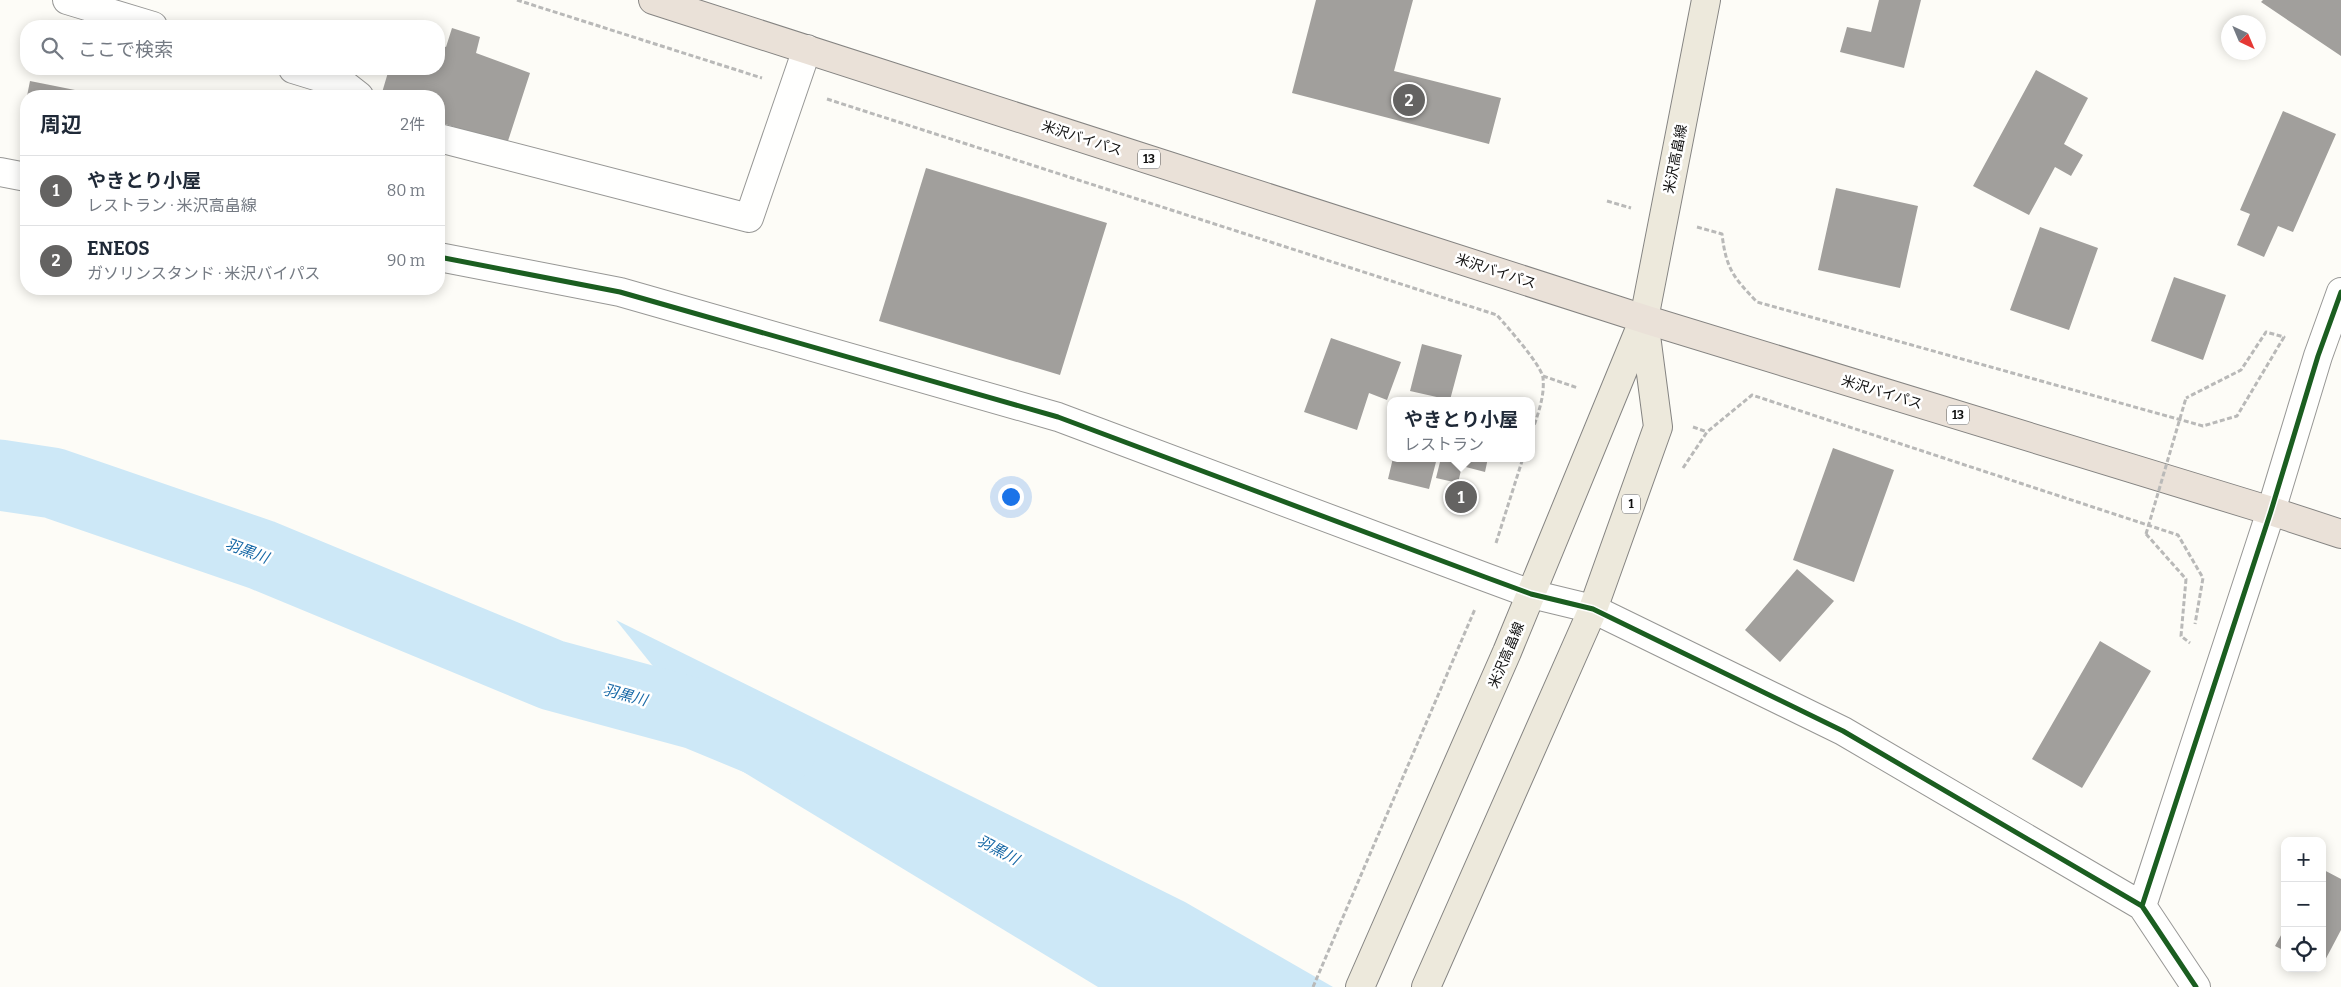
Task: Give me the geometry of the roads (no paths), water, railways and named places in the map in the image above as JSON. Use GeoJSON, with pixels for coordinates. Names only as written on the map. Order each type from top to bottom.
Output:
{"type":"FeatureCollection","features":[{"type":"Feature","properties":{"kind":"highway","name":"米沢バイパス"},"geometry":{"type":"LineString","coordinates":[[653,0],[1644,319],[2341,534]]}},
{"type":"Feature","properties":{"kind":"main road","name":"米沢高畠線"},"geometry":{"type":"LineString","coordinates":[[1360,987],[1507,652],[1644,319],[1706,0]]}},
{"type":"Feature","properties":{"kind":"main road","name":"米沢高畠線"},"geometry":{"type":"LineString","coordinates":[[1426,987],[1593,608],[1658,427],[1644,319]]}},
{"type":"Feature","properties":{"kind":"street"},"geometry":{"type":"LineString","coordinates":[[67,0],[133,20]]}},
{"type":"Feature","properties":{"kind":"street"},"geometry":{"type":"LineString","coordinates":[[445,140],[748,218],[807,49]]}},
{"type":"Feature","properties":{"kind":"street"},"geometry":{"type":"LineString","coordinates":[[312,75],[345,85],[351,90]]}},
{"type":"Feature","properties":{"kind":"street"},"geometry":{"type":"LineString","coordinates":[[0,172],[20,176]]}},
{"type":"Feature","properties":{"kind":"street"},"geometry":{"type":"LineString","coordinates":[[445,258],[620,292],[1058,418],[1531,594],[1593,608],[1844,731],[2142,906],[2196,987]]}},
{"type":"Feature","properties":{"kind":"street"},"geometry":{"type":"LineString","coordinates":[[2142,906],[2271,511],[2318,356],[2341,292]]}},
{"type":"Feature","properties":{"kind":"water"},"geometry":{"type":"Polygon","coordinates":[[[616,620],[1185,902],[1333,987],[1098,987],[732,765],[616,620]]]}},
{"type":"Feature","properties":{"kind":"waterway","name":"羽黒川"},"geometry":{"type":"LineString","coordinates":[[0,475],[53,483],[262,555],[552,675],[696,714],[781,749]]}},
{"type":"Feature","properties":{"kind":"place","name":"ENEOS"},"geometry":{"type":"Point","coordinates":[1409,100]}},
{"type":"Feature","properties":{"kind":"place","name":"やきとり小屋"},"geometry":{"type":"Point","coordinates":[1461,497]}}]}
